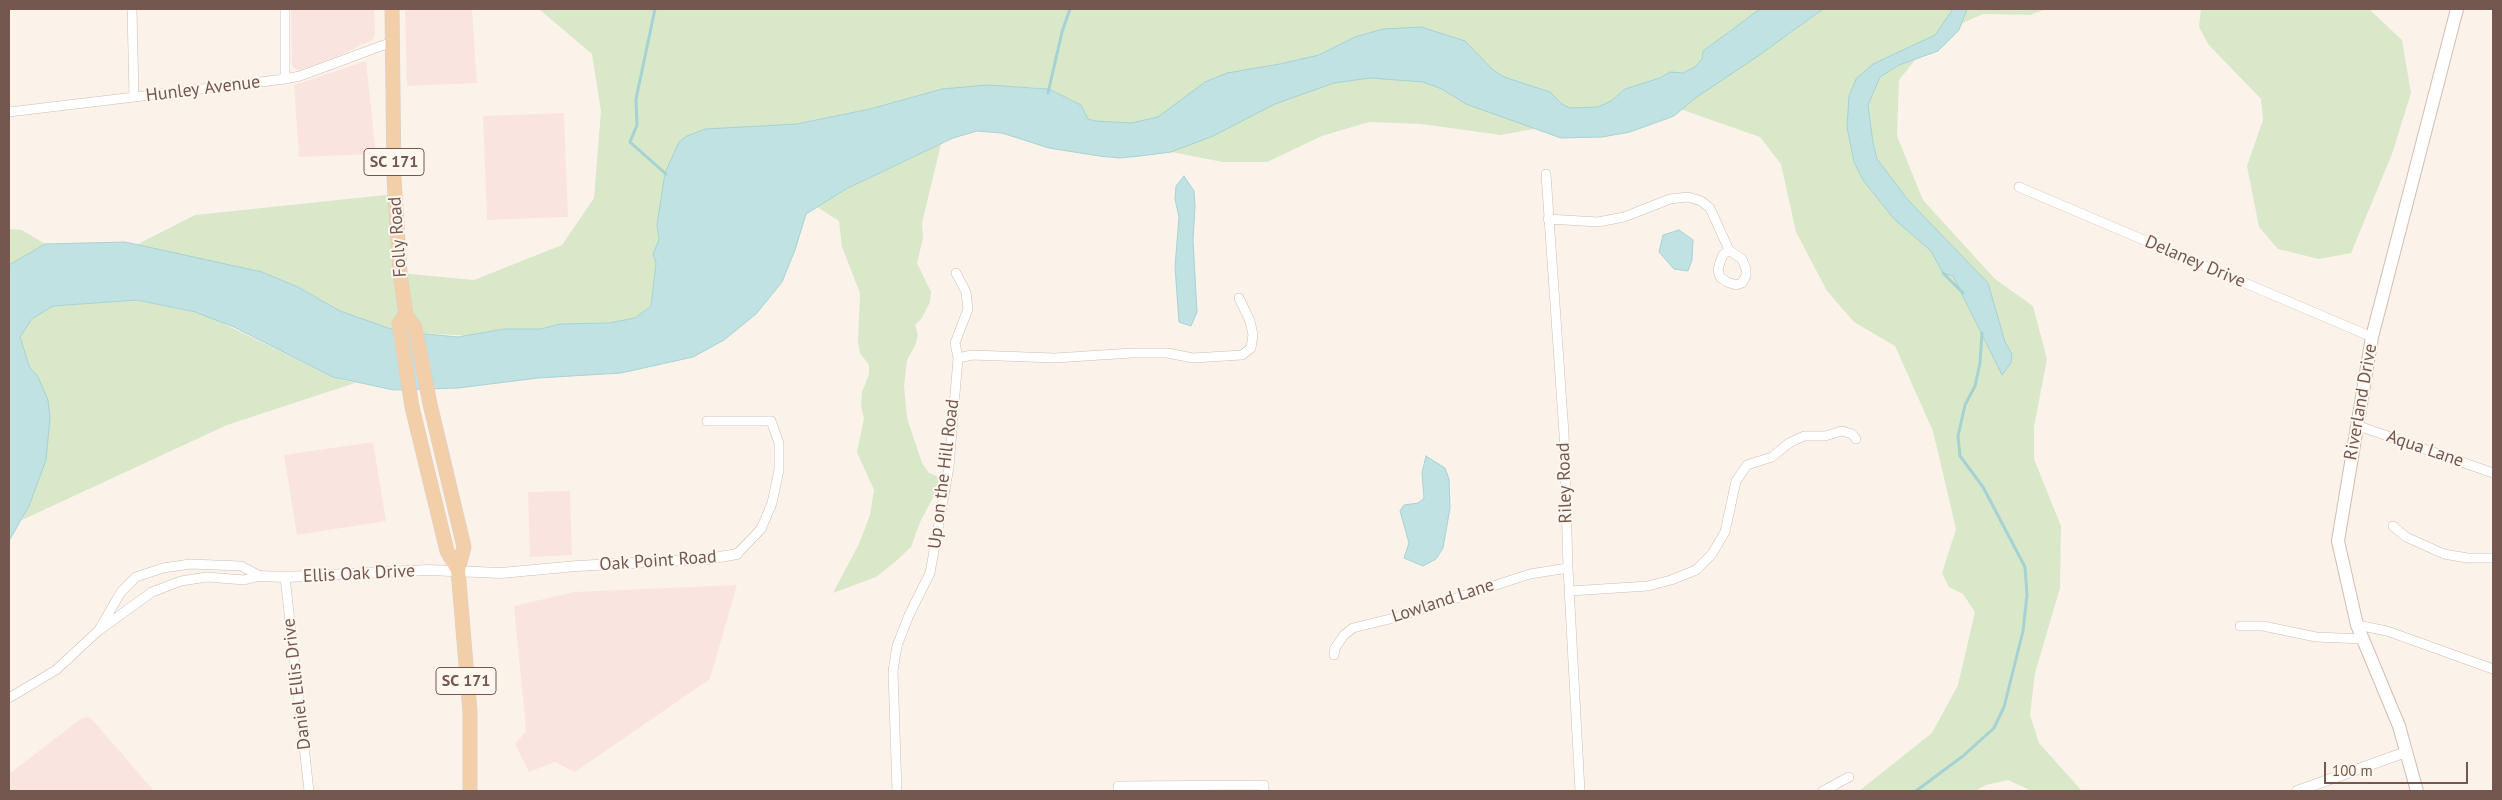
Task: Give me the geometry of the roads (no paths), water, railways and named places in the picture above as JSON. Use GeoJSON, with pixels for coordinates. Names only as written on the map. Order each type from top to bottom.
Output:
{"type":"FeatureCollection","features":[{"type":"Feature","properties":{"kind":"main road","name":"Folly Road"},"geometry":{"type":"LineString","coordinates":[[392,9],[396,214],[400,273],[406,315],[415,327],[430,404],[464,547],[458,570],[470,712],[470,791]]}},
{"type":"Feature","properties":{"kind":"main road","name":"Riverland Drive"},"geometry":{"type":"LineString","coordinates":[[2417,791],[2399,726],[2357,625],[2338,541],[2372,337],[2456,9]]}},
{"type":"Feature","properties":{"kind":"main road","name":"Folly Road"},"geometry":{"type":"LineString","coordinates":[[406,315],[398,323],[412,407],[447,551],[458,570]]}},
{"type":"Feature","properties":{"kind":"street"},"geometry":{"type":"LineString","coordinates":[[132,9],[134,97]]}},
{"type":"Feature","properties":{"kind":"street"},"geometry":{"type":"LineString","coordinates":[[285,9],[285,79]]}},
{"type":"Feature","properties":{"kind":"street","name":"Hunley Avenue"},"geometry":{"type":"LineString","coordinates":[[9,112],[285,79],[300,76],[392,42]]}},
{"type":"Feature","properties":{"kind":"street","name":"Riley Road"},"geometry":{"type":"LineString","coordinates":[[1546,174],[1563,424],[1568,568],[1580,791]]}},
{"type":"Feature","properties":{"kind":"street","name":"Delaney Drive"},"geometry":{"type":"LineString","coordinates":[[2019,187],[2372,337]]}},
{"type":"Feature","properties":{"kind":"street"},"geometry":{"type":"LineString","coordinates":[[1548,219],[1598,222],[1624,217],[1670,199],[1688,197],[1701,200],[1710,208],[1729,250]]}},
{"type":"Feature","properties":{"kind":"street","name":"Up on the Hill Road"},"geometry":{"type":"LineString","coordinates":[[897,791],[893,671],[897,646],[909,615],[930,573],[935,554],[949,462],[958,358],[955,342],[968,309],[966,292],[956,273]]}},
{"type":"Feature","properties":{"kind":"street"},"geometry":{"type":"LineString","coordinates":[[958,358],[972,355],[1055,358],[1132,352],[1168,353],[1193,358],[1242,355],[1251,348],[1253,335],[1250,321],[1239,298]]}},
{"type":"Feature","properties":{"kind":"street","name":"Oak Point Road"},"geometry":{"type":"LineString","coordinates":[[458,570],[501,572],[708,559],[737,554],[760,530],[772,503],[779,470],[779,443],[772,421],[707,421]]}},
{"type":"Feature","properties":{"kind":"street","name":"Aqua Lane"},"geometry":{"type":"LineString","coordinates":[[2356,424],[2493,473]]}},
{"type":"Feature","properties":{"kind":"street"},"geometry":{"type":"LineString","coordinates":[[1570,591],[1648,586],[1671,580],[1696,570],[1712,554],[1725,532],[1736,481],[1747,465],[1772,457],[1789,443],[1804,436],[1825,436],[1842,432],[1852,434],[1856,439]]}},
{"type":"Feature","properties":{"kind":"street"},"geometry":{"type":"LineString","coordinates":[[2393,526],[2406,537],[2444,554],[2467,558],[2493,558]]}},
{"type":"Feature","properties":{"kind":"street","name":"Ellis Oak Drive"},"geometry":{"type":"LineString","coordinates":[[98,631],[121,592],[136,577],[163,568],[190,564],[241,566],[260,576]]}},
{"type":"Feature","properties":{"kind":"street","name":"Lowland Lane"},"geometry":{"type":"LineString","coordinates":[[1334,655],[1335,648],[1344,634],[1354,628],[1530,574],[1568,568]]}},
{"type":"Feature","properties":{"kind":"street","name":"Ellis Oak Drive"},"geometry":{"type":"LineString","coordinates":[[9,698],[56,670],[98,631],[152,592],[181,581],[207,576],[244,580],[260,576],[285,577],[458,570]]}},
{"type":"Feature","properties":{"kind":"street","name":"Daniel Ellis Drive"},"geometry":{"type":"LineString","coordinates":[[285,577],[309,791]]}},
{"type":"Feature","properties":{"kind":"street"},"geometry":{"type":"LineString","coordinates":[[2357,625],[2387,631],[2493,669]]}},
{"type":"Feature","properties":{"kind":"street"},"geometry":{"type":"LineString","coordinates":[[2240,626],[2263,626],[2316,636],[2363,639]]}},
{"type":"Feature","properties":{"kind":"street"},"geometry":{"type":"LineString","coordinates":[[2297,791],[2406,752]]}},
{"type":"Feature","properties":{"kind":"street"},"geometry":{"type":"LineString","coordinates":[[1823,791],[1848,777]]}},
{"type":"Feature","properties":{"kind":"street"},"geometry":{"type":"LineString","coordinates":[[1118,791],[1118,786],[1264,785],[1264,791]]}},
{"type":"Feature","properties":{"kind":"water"},"geometry":{"type":"Polygon","coordinates":[[[1760,9],[1823,9],[1694,99],[1674,116],[1630,132],[1602,137],[1561,138],[1466,104],[1442,89],[1423,82],[1370,78],[1334,83],[1275,104],[1213,136],[1171,152],[1119,158],[1049,148],[1002,133],[977,131],[953,138],[846,189],[806,214],[795,250],[782,282],[756,314],[724,340],[693,357],[621,373],[538,378],[458,388],[394,390],[333,377],[234,327],[195,312],[137,300],[53,306],[32,319],[20,337],[30,368],[37,375],[48,400],[50,418],[46,460],[29,506],[9,541],[9,265],[45,244],[125,242],[262,272],[298,287],[340,311],[388,328],[406,332],[458,337],[504,329],[541,329],[560,324],[609,323],[635,318],[651,306],[656,263],[653,254],[659,240],[657,225],[665,173],[679,142],[687,136],[705,129],[797,124],[870,109],[942,89],[987,85],[1049,89],[1081,105],[1088,119],[1131,123],[1158,117],[1205,82],[1227,73],[1319,55],[1355,37],[1383,29],[1421,27],[1465,41],[1492,69],[1504,77],[1550,92],[1562,104],[1570,108],[1598,107],[1611,101],[1625,89],[1660,78],[1670,72],[1683,73],[1695,67],[1702,59],[1703,51],[1760,9]]]}},
{"type":"Feature","properties":{"kind":"water"},"geometry":{"type":"Polygon","coordinates":[[[1953,9],[1967,9],[1959,30],[1938,51],[1899,65],[1880,77],[1868,105],[1873,143],[1877,159],[1908,200],[1988,283],[2005,342],[2012,354],[2011,363],[2002,375],[1953,276],[1943,273],[1931,251],[1894,219],[1863,180],[1854,162],[1847,127],[1849,96],[1856,79],[1873,64],[1935,35],[1953,9]]]}},
{"type":"Feature","properties":{"kind":"water"},"geometry":{"type":"Polygon","coordinates":[[[1184,176],[1194,191],[1195,207],[1193,240],[1197,312],[1191,326],[1179,322],[1175,267],[1179,217],[1175,199],[1176,186],[1184,176]]]}},
{"type":"Feature","properties":{"kind":"water"},"geometry":{"type":"Polygon","coordinates":[[[1679,230],[1693,240],[1692,260],[1688,271],[1674,269],[1659,252],[1663,235],[1679,230]]]}},
{"type":"Feature","properties":{"kind":"water"},"geometry":{"type":"Polygon","coordinates":[[[1426,456],[1445,468],[1449,479],[1450,508],[1443,548],[1436,559],[1423,566],[1404,558],[1409,543],[1400,511],[1404,505],[1418,503],[1424,498],[1422,473],[1426,456]]]}},
{"type":"Feature","properties":{"kind":"waterway"},"geometry":{"type":"LineString","coordinates":[[655,9],[636,99],[637,125],[630,142],[666,174]]}},
{"type":"Feature","properties":{"kind":"waterway"},"geometry":{"type":"LineString","coordinates":[[1048,93],[1062,32],[1070,9]]}},
{"type":"Feature","properties":{"kind":"waterway"},"geometry":{"type":"LineString","coordinates":[[1943,273],[1963,293]]}},
{"type":"Feature","properties":{"kind":"waterway"},"geometry":{"type":"LineString","coordinates":[[1916,791],[1963,756],[1994,728],[2004,707],[2023,631],[2027,595],[2025,567],[1983,487],[1960,456],[1958,436],[1965,405],[1975,386],[1980,363],[1982,333]]}}]}
